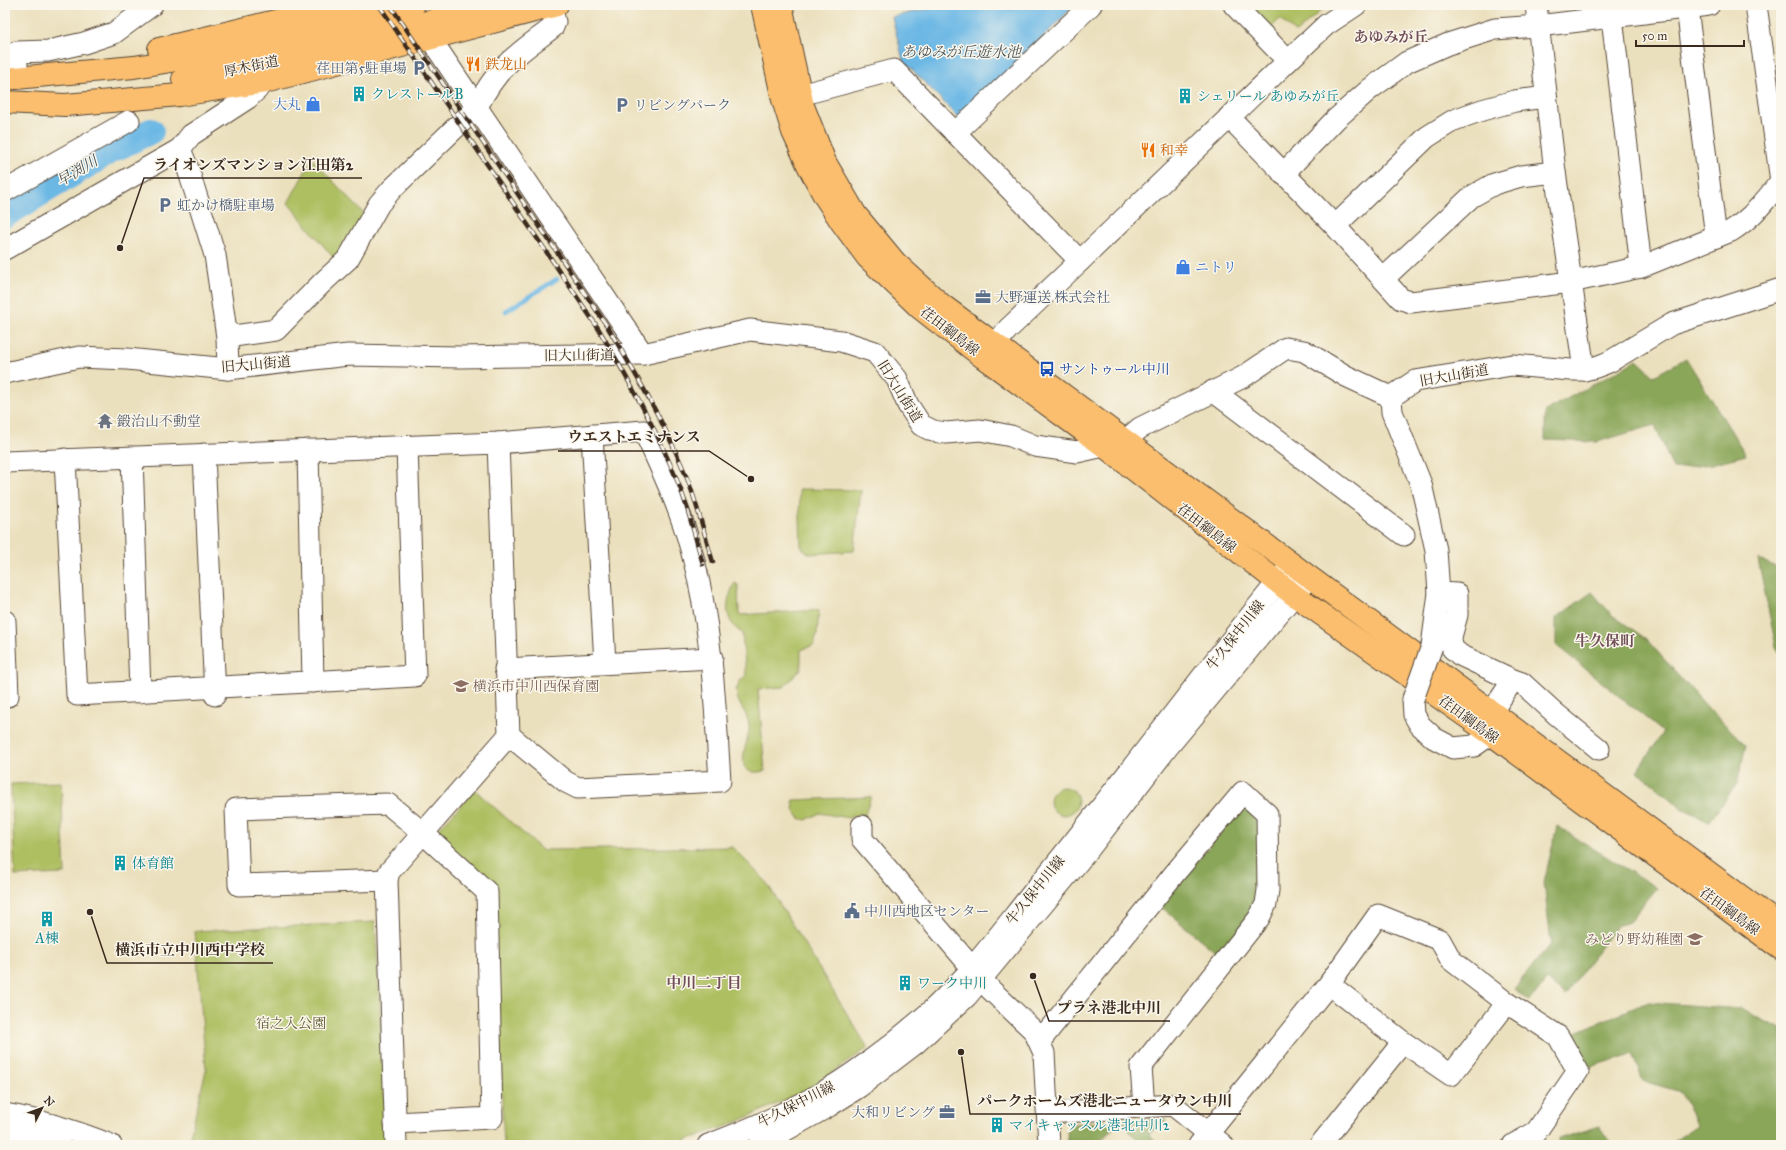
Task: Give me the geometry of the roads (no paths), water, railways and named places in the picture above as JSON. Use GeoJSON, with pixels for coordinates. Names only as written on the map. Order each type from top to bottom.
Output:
{"type":"FeatureCollection","features":[{"type":"Feature","properties":{"kind":"main road"},"geometry":{"type":"LineString","coordinates":[[56,74],[342,5]]}},
{"type":"Feature","properties":{"kind":"main road","name":"厚木街道"},"geometry":{"type":"LineString","coordinates":[[5,98],[174,81],[414,5]]}},
{"type":"Feature","properties":{"kind":"main road","name":"厚木街道"},"geometry":{"type":"LineString","coordinates":[[11,78],[134,67],[232,51],[269,52],[492,5]]}},
{"type":"Feature","properties":{"kind":"main road","name":"荏田綱島線"},"geometry":{"type":"LineString","coordinates":[[762,5],[791,95],[803,106],[849,219],[942,305],[989,351],[1104,446],[1285,589],[1491,734],[1781,949]]}},
{"type":"Feature","properties":{"kind":"main road","name":"荏田綱島線"},"geometry":{"type":"LineString","coordinates":[[781,5],[791,95]]}},
{"type":"Feature","properties":{"kind":"main road"},"geometry":{"type":"LineString","coordinates":[[5,102],[65,105],[179,95],[265,82],[553,6]]}},
{"type":"Feature","properties":{"kind":"main road","name":"荏田綱島線"},"geometry":{"type":"LineString","coordinates":[[989,351],[1126,440],[1491,713],[1781,926]]}},
{"type":"Feature","properties":{"kind":"street"},"geometry":{"type":"LineString","coordinates":[[11,78],[16,52],[48,51],[84,43],[114,33],[152,5]]}},
{"type":"Feature","properties":{"kind":"street"},"geometry":{"type":"LineString","coordinates":[[955,133],[1091,5]]}},
{"type":"Feature","properties":{"kind":"street"},"geometry":{"type":"LineString","coordinates":[[1234,5],[1288,61]]}},
{"type":"Feature","properties":{"kind":"street"},"geometry":{"type":"LineString","coordinates":[[989,351],[1008,329],[1326,25],[1356,5]]}},
{"type":"Feature","properties":{"kind":"street"},"geometry":{"type":"LineString","coordinates":[[1536,5],[1555,172],[1584,370]]}},
{"type":"Feature","properties":{"kind":"street"},"geometry":{"type":"LineString","coordinates":[[1283,174],[1336,119],[1370,89],[1407,62],[1448,44],[1495,29],[1538,26],[1709,5]]}},
{"type":"Feature","properties":{"kind":"street"},"geometry":{"type":"LineString","coordinates":[[1229,118],[1335,226],[1401,299],[1411,302],[1571,282],[1641,267],[1731,231],[1749,219],[1781,181],[1756,5]]}},
{"type":"Feature","properties":{"kind":"street"},"geometry":{"type":"LineString","coordinates":[[227,337],[276,330],[348,259],[379,204],[392,189],[477,108],[482,96],[515,56],[553,27],[555,22],[553,6]]}},
{"type":"Feature","properties":{"kind":"street"},"geometry":{"type":"LineString","coordinates":[[1687,8],[1716,237]]}},
{"type":"Feature","properties":{"kind":"street"},"geometry":{"type":"LineString","coordinates":[[1612,17],[1641,267]]}},
{"type":"Feature","properties":{"kind":"street"},"geometry":{"type":"LineString","coordinates":[[430,38],[644,354]]}},
{"type":"Feature","properties":{"kind":"street"},"geometry":{"type":"LineString","coordinates":[[791,95],[894,70],[1080,261]]}},
{"type":"Feature","properties":{"kind":"street"},"geometry":{"type":"LineString","coordinates":[[5,249],[180,149],[191,135],[248,98],[265,82]]}},
{"type":"Feature","properties":{"kind":"street"},"geometry":{"type":"LineString","coordinates":[[1335,226],[1427,137],[1454,120],[1482,110],[1515,101],[1546,97]]}},
{"type":"Feature","properties":{"kind":"street"},"geometry":{"type":"LineString","coordinates":[[5,191],[129,121]]}},
{"type":"Feature","properties":{"kind":"street"},"geometry":{"type":"LineString","coordinates":[[180,149],[188,169],[215,255],[227,337],[228,369]]}},
{"type":"Feature","properties":{"kind":"street"},"geometry":{"type":"LineString","coordinates":[[1383,279],[1471,197],[1494,184],[1521,176],[1555,172]]}},
{"type":"Feature","properties":{"kind":"street","name":"旧大山街道"},"geometry":{"type":"LineString","coordinates":[[1391,397],[1415,381],[1512,365],[1584,370],[1609,362],[1672,324],[1781,289]]}},
{"type":"Feature","properties":{"kind":"street","name":"旧大山街道"},"geometry":{"type":"LineString","coordinates":[[5,373],[79,357],[127,359],[228,369],[348,355],[461,357],[644,354],[750,330],[841,341],[875,352],[896,379],[908,405],[920,425],[933,431],[946,434],[980,430],[1011,436],[1035,446],[1077,452],[1104,446]]}},
{"type":"Feature","properties":{"kind":"street"},"geometry":{"type":"LineString","coordinates":[[1126,440],[1140,428],[1243,377],[1286,348],[1304,351],[1346,376],[1391,397],[1392,412],[1421,484],[1430,550],[1439,593],[1432,646],[1413,699],[1414,715],[1420,725],[1434,738],[1453,748],[1474,746],[1491,734]]}},
{"type":"Feature","properties":{"kind":"street"},"geometry":{"type":"LineString","coordinates":[[1213,391],[1404,535]]}},
{"type":"Feature","properties":{"kind":"street"},"geometry":{"type":"LineString","coordinates":[[5,462],[498,443],[644,431],[670,489],[691,549],[706,615],[712,658],[720,781],[578,788],[566,782],[509,735]]}},
{"type":"Feature","properties":{"kind":"street"},"geometry":{"type":"LineString","coordinates":[[592,435],[605,663]]}},
{"type":"Feature","properties":{"kind":"street"},"geometry":{"type":"LineString","coordinates":[[396,1145],[387,880],[389,872],[509,735],[505,668],[498,443]]}},
{"type":"Feature","properties":{"kind":"street"},"geometry":{"type":"LineString","coordinates":[[65,459],[77,695],[140,692],[215,692],[313,682],[415,676],[407,447]]}},
{"type":"Feature","properties":{"kind":"street"},"geometry":{"type":"LineString","coordinates":[[308,450],[313,682]]}},
{"type":"Feature","properties":{"kind":"street"},"geometry":{"type":"LineString","coordinates":[[204,454],[215,692]]}},
{"type":"Feature","properties":{"kind":"street"},"geometry":{"type":"LineString","coordinates":[[132,457],[140,692]]}},
{"type":"Feature","properties":{"kind":"street","name":"牛久保中川線"},"geometry":{"type":"LineString","coordinates":[[759,1145],[829,1106],[888,1066],[942,1021],[976,974],[1090,849],[1300,570]]}},
{"type":"Feature","properties":{"kind":"street"},"geometry":{"type":"LineString","coordinates":[[1439,593],[1458,594],[1457,615],[1451,637],[1452,648],[1460,655],[1522,683],[1556,714],[1599,749]]}},
{"type":"Feature","properties":{"kind":"street"},"geometry":{"type":"LineString","coordinates":[[5,621],[8,696],[5,696]]}},
{"type":"Feature","properties":{"kind":"street"},"geometry":{"type":"LineString","coordinates":[[505,668],[712,658]]}},
{"type":"Feature","properties":{"kind":"street"},"geometry":{"type":"LineString","coordinates":[[1491,713],[1513,680]]}},
{"type":"Feature","properties":{"kind":"street"},"geometry":{"type":"LineString","coordinates":[[1040,1041],[1174,873],[1243,792],[1267,814],[1268,890],[1266,904],[1258,918],[1142,1067],[1144,1106]]}},
{"type":"Feature","properties":{"kind":"street"},"geometry":{"type":"LineString","coordinates":[[387,880],[239,885],[236,809],[388,804],[424,833],[486,892],[492,1118],[395,1123]]}},
{"type":"Feature","properties":{"kind":"street"},"geometry":{"type":"LineString","coordinates":[[862,826],[862,839],[976,974],[1027,1023],[1040,1041],[1044,1053],[1049,1145]]}},
{"type":"Feature","properties":{"kind":"street"},"geometry":{"type":"LineString","coordinates":[[1048,1113],[1173,1105],[1210,1141],[1329,984],[1378,915],[1440,940],[1451,960],[1507,1003],[1558,1036],[1578,1071],[1536,1132],[1513,1145]]}},
{"type":"Feature","properties":{"kind":"street","name":"牛久保中川線"},"geometry":{"type":"LineString","coordinates":[[712,1144],[789,1110],[820,1094],[849,1076],[932,1010],[956,986],[976,974]]}},
{"type":"Feature","properties":{"kind":"street"},"geometry":{"type":"LineString","coordinates":[[1329,984],[1403,1042],[1451,1075],[1507,1003]]}},
{"type":"Feature","properties":{"kind":"street"},"geometry":{"type":"LineString","coordinates":[[1320,1145],[1403,1042]]}},
{"type":"Feature","properties":{"kind":"street"},"geometry":{"type":"LineString","coordinates":[[5,1114],[33,1118],[67,1128],[111,1145]]}},
{"type":"Feature","properties":{"kind":"street"},"geometry":{"type":"LineString","coordinates":[[5,1130],[44,1139],[60,1145]]}},
{"type":"Feature","properties":{"kind":"water","name":"あゆみが丘遊水池"},"geometry":{"type":"Polygon","coordinates":[[[944,5],[1075,5],[960,119],[903,60],[892,17],[944,5]]]}},
{"type":"Feature","properties":{"kind":"waterway","name":"早渕川"},"geometry":{"type":"LineString","coordinates":[[5,215],[114,149],[151,131]]}},
{"type":"Feature","properties":{"kind":"waterway"},"geometry":{"type":"LineString","coordinates":[[506,311],[557,279]]}},
{"type":"Feature","properties":{"kind":"railway"},"geometry":{"type":"LineString","coordinates":[[379,5],[598,328],[642,405],[661,444],[686,504],[703,564]]}},
{"type":"Feature","properties":{"kind":"railway"},"geometry":{"type":"LineString","coordinates":[[390,5],[607,326],[651,402],[680,462],[689,483],[713,562]]}},
{"type":"Feature","properties":{"kind":"place","name":"鉄龙山"},"geometry":{"type":"Point","coordinates":[473,64]}},
{"type":"Feature","properties":{"kind":"place","name":"荏田第5駐車場"},"geometry":{"type":"Point","coordinates":[419,68]}},
{"type":"Feature","properties":{"kind":"place","name":"クレストールB"},"geometry":{"type":"Point","coordinates":[359,94]}},
{"type":"Feature","properties":{"kind":"place","name":"シェリール あゆみが丘"},"geometry":{"type":"Point","coordinates":[1185,96]}},
{"type":"Feature","properties":{"kind":"place","name":"大丸"},"geometry":{"type":"Point","coordinates":[313,104]}},
{"type":"Feature","properties":{"kind":"place","name":"リビングパーク"},"geometry":{"type":"Point","coordinates":[622,105]}},
{"type":"Feature","properties":{"kind":"place","name":"和幸"},"geometry":{"type":"Point","coordinates":[1148,150]}},
{"type":"Feature","properties":{"kind":"place","name":"虹かけ橋駐車場"},"geometry":{"type":"Point","coordinates":[165,205]}},
{"type":"Feature","properties":{"kind":"place","name":"ライオンズマンション江田第2"},"geometry":{"type":"Point","coordinates":[120,248]}},
{"type":"Feature","properties":{"kind":"place","name":"ニトリ"},"geometry":{"type":"Point","coordinates":[1183,267]}},
{"type":"Feature","properties":{"kind":"place","name":"大野運送 株式会社"},"geometry":{"type":"Point","coordinates":[983,297]}},
{"type":"Feature","properties":{"kind":"place","name":"サントゥール中川"},"geometry":{"type":"Point","coordinates":[1047,369]}},
{"type":"Feature","properties":{"kind":"place","name":"鍛治山不動堂"},"geometry":{"type":"Point","coordinates":[105,421]}},
{"type":"Feature","properties":{"kind":"place","name":"ウエストエミナンス"},"geometry":{"type":"Point","coordinates":[751,479]}},
{"type":"Feature","properties":{"kind":"place","name":"横浜市中川西保育園"},"geometry":{"type":"Point","coordinates":[461,686]}},
{"type":"Feature","properties":{"kind":"place","name":"体育館"},"geometry":{"type":"Point","coordinates":[120,863]}},
{"type":"Feature","properties":{"kind":"place","name":"中川西地区センター"},"geometry":{"type":"Point","coordinates":[852,911]}},
{"type":"Feature","properties":{"kind":"place","name":"横浜市立中川西中学校"},"geometry":{"type":"Point","coordinates":[90,912]}},
{"type":"Feature","properties":{"kind":"place","name":"A棟"},"geometry":{"type":"Point","coordinates":[47,919]}},
{"type":"Feature","properties":{"kind":"place","name":"みどり野幼稚園"},"geometry":{"type":"Point","coordinates":[1695,939]}},
{"type":"Feature","properties":{"kind":"place","name":"プラネ港北中川"},"geometry":{"type":"Point","coordinates":[1033,976]}},
{"type":"Feature","properties":{"kind":"place","name":"ワーク中川"},"geometry":{"type":"Point","coordinates":[905,983]}},
{"type":"Feature","properties":{"kind":"place","name":"パークホームズ港北ニュータウン中川"},"geometry":{"type":"Point","coordinates":[961,1052]}},
{"type":"Feature","properties":{"kind":"place","name":"大和リビング"},"geometry":{"type":"Point","coordinates":[947,1112]}},
{"type":"Feature","properties":{"kind":"place","name":"マイキャッスル港北中川2"},"geometry":{"type":"Point","coordinates":[997,1125]}},
{"type":"Feature","properties":{"kind":"district","name":"あゆみが丘"},"geometry":{"type":"Point","coordinates":[1391,37]}},
{"type":"Feature","properties":{"kind":"district","name":"牛久保町"},"geometry":{"type":"Point","coordinates":[1605,641]}},
{"type":"Feature","properties":{"kind":"district","name":"中川二丁目"},"geometry":{"type":"Point","coordinates":[704,983]}},
{"type":"Feature","properties":{"kind":"park label","name":"宿之入公園"},"geometry":{"type":"Point","coordinates":[291,1023]}}]}
